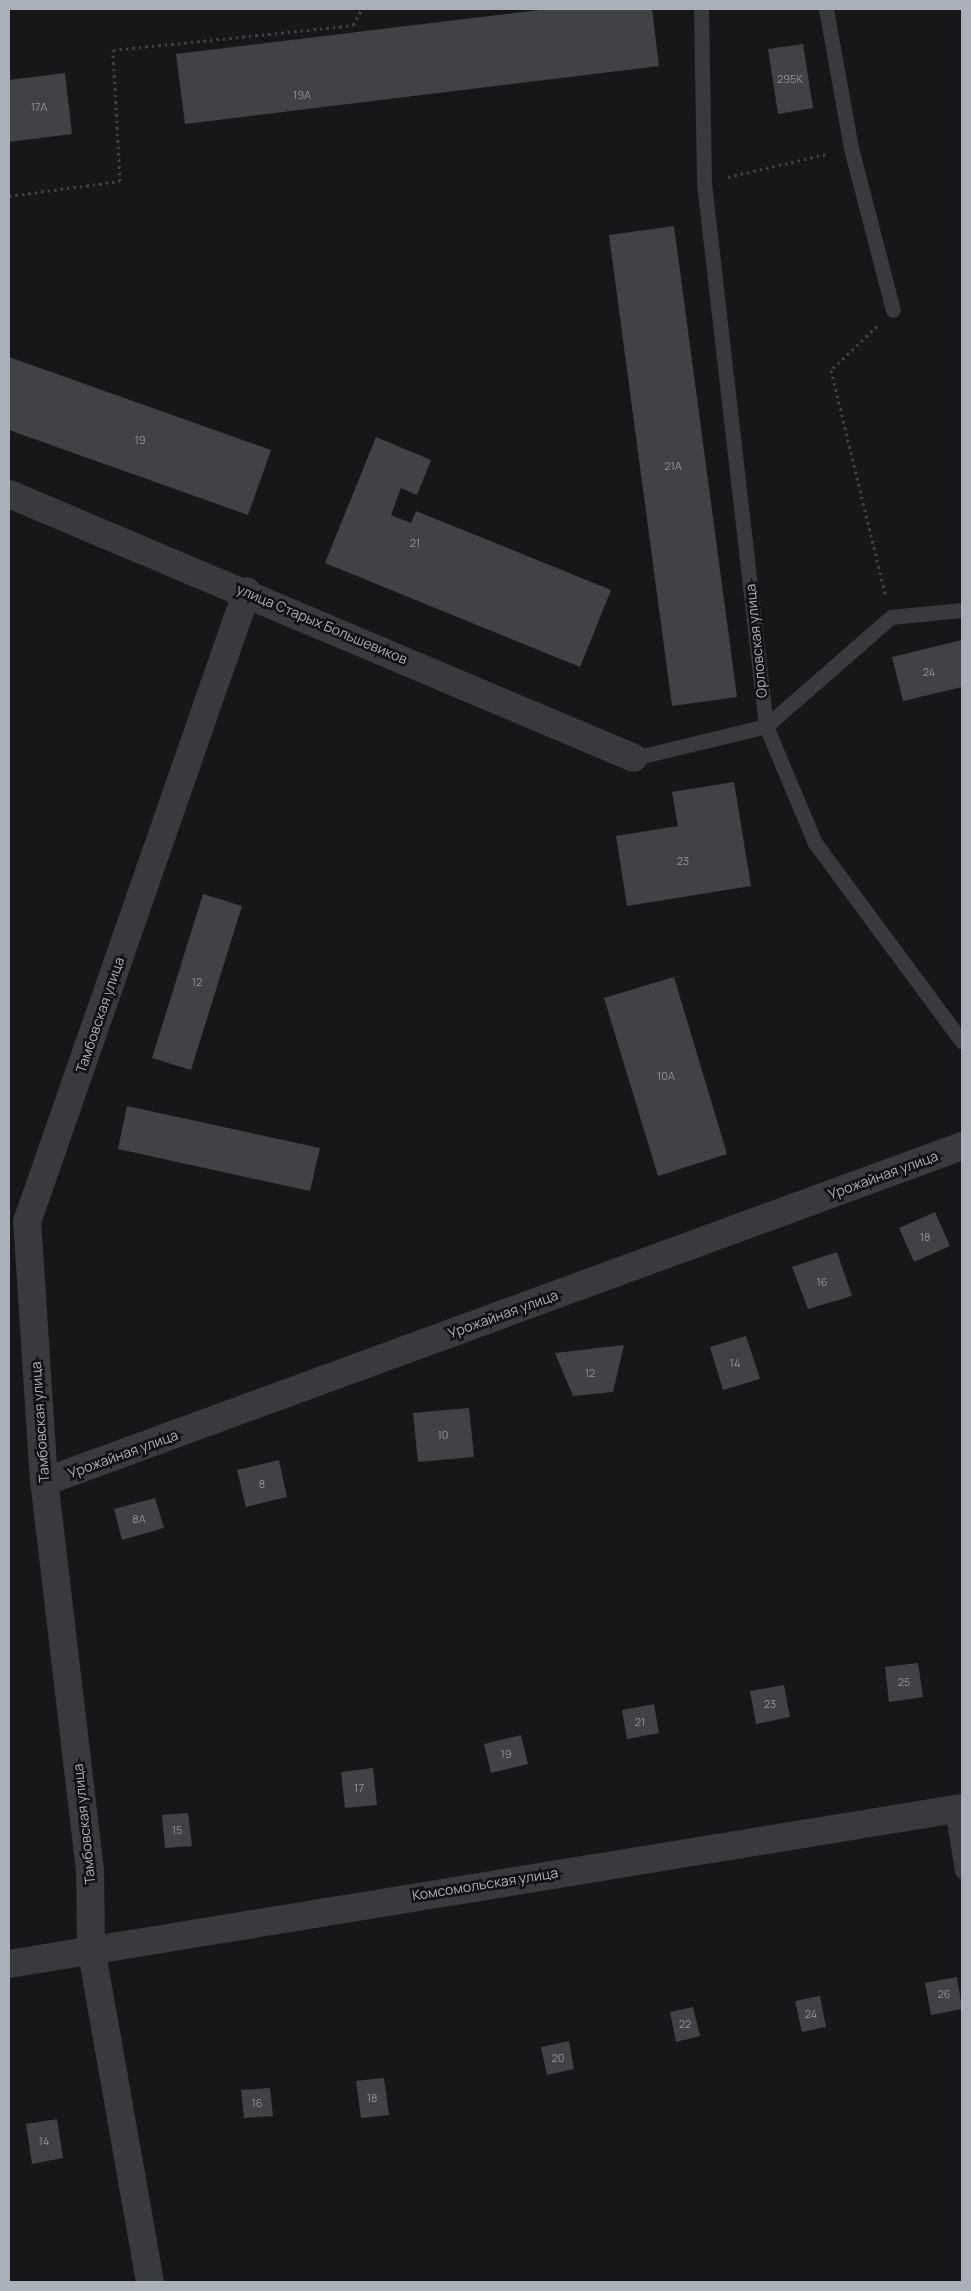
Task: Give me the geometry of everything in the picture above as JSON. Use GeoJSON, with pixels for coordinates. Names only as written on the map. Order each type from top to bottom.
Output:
{"type":"FeatureCollection","features":[{"type":"Feature","properties":{"kind":"street","name":"улица Старых Большевиков"},"geometry":{"type":"LineString","coordinates":[[9,494],[247,591],[634,758]]}},
{"type":"Feature","properties":{"kind":"street","name":"Тамбовская улица"},"geometry":{"type":"LineString","coordinates":[[150,2282],[91,1948],[90,1871],[44,1482],[18,1222],[247,591]]}},
{"type":"Feature","properties":{"kind":"street","name":"Урожайная улица"},"geometry":{"type":"LineString","coordinates":[[44,1482],[962,1146]]}},
{"type":"Feature","properties":{"kind":"street","name":"Комсомольская улица"},"geometry":{"type":"LineString","coordinates":[[9,1964],[91,1948],[957,1808]]}},
{"type":"Feature","properties":{"kind":"lane","name":"Орловская улица"},"geometry":{"type":"LineString","coordinates":[[701,9],[704,183],[766,726],[815,843],[962,1042]]}},
{"type":"Feature","properties":{"kind":"lane"},"geometry":{"type":"LineString","coordinates":[[826,9],[851,148],[893,310]]}},
{"type":"Feature","properties":{"kind":"lane"},"geometry":{"type":"LineString","coordinates":[[634,758],[766,726],[891,617],[962,610]]}},
{"type":"Feature","properties":{"kind":"lane"},"geometry":{"type":"LineString","coordinates":[[957,1808],[962,1871]]}},
{"type":"Feature","properties":{"kind":"path"},"geometry":{"type":"LineString","coordinates":[[9,196],[120,181],[114,50],[353,25],[362,9]]}},
{"type":"Feature","properties":{"kind":"path"},"geometry":{"type":"LineString","coordinates":[[704,183],[851,148]]}},
{"type":"Feature","properties":{"kind":"path"},"geometry":{"type":"LineString","coordinates":[[891,617],[831,370],[893,310]]}},
{"type":"Feature","properties":{"kind":"building"},"geometry":{"type":"Polygon","coordinates":[[[548,9],[652,9],[659,66],[185,124],[176,54],[548,9]]]}},
{"type":"Feature","properties":{"kind":"building"},"geometry":{"type":"Polygon","coordinates":[[[803,44],[813,108],[778,114],[768,49],[803,44]]]}},
{"type":"Feature","properties":{"kind":"building"},"geometry":{"type":"Polygon","coordinates":[[[65,73],[72,134],[9,142],[9,80],[65,73]]]}},
{"type":"Feature","properties":{"kind":"building"},"geometry":{"type":"Polygon","coordinates":[[[674,226],[737,697],[672,706],[609,235],[674,226]]]}},
{"type":"Feature","properties":{"kind":"building"},"geometry":{"type":"Polygon","coordinates":[[[9,357],[271,450],[248,515],[9,430],[9,357]]]}},
{"type":"Feature","properties":{"kind":"building"},"geometry":{"type":"Polygon","coordinates":[[[376,437],[431,460],[417,495],[401,488],[391,515],[411,523],[416,511],[611,590],[580,667],[325,563],[376,437]]]}},
{"type":"Feature","properties":{"kind":"building"},"geometry":{"type":"Polygon","coordinates":[[[962,640],[962,687],[903,701],[892,657],[962,640]]]}},
{"type":"Feature","properties":{"kind":"building"},"geometry":{"type":"Polygon","coordinates":[[[734,782],[751,886],[627,906],[616,836],[678,826],[672,792],[734,782]]]}},
{"type":"Feature","properties":{"kind":"building"},"geometry":{"type":"Polygon","coordinates":[[[203,894],[242,906],[191,1070],[152,1058],[203,894]]]}},
{"type":"Feature","properties":{"kind":"building"},"geometry":{"type":"Polygon","coordinates":[[[674,977],[727,1154],[658,1176],[604,998],[674,977]]]}},
{"type":"Feature","properties":{"kind":"building"},"geometry":{"type":"Polygon","coordinates":[[[127,1106],[320,1148],[310,1191],[118,1149],[127,1106]]]}},
{"type":"Feature","properties":{"kind":"building"},"geometry":{"type":"Polygon","coordinates":[[[935,1212],[950,1246],[914,1262],[899,1228],[935,1212]]]}},
{"type":"Feature","properties":{"kind":"building"},"geometry":{"type":"Polygon","coordinates":[[[837,1252],[852,1296],[808,1309],[792,1267],[837,1252]]]}},
{"type":"Feature","properties":{"kind":"building"},"geometry":{"type":"Polygon","coordinates":[[[746,1336],[760,1379],[723,1390],[710,1347],[746,1336]]]}},
{"type":"Feature","properties":{"kind":"building"},"geometry":{"type":"Polygon","coordinates":[[[624,1345],[613,1392],[573,1396],[555,1353],[624,1345]]]}},
{"type":"Feature","properties":{"kind":"building"},"geometry":{"type":"Polygon","coordinates":[[[469,1408],[474,1457],[418,1462],[413,1413],[469,1408]]]}},
{"type":"Feature","properties":{"kind":"building"},"geometry":{"type":"Polygon","coordinates":[[[279,1460],[287,1497],[246,1507],[237,1470],[279,1460]]]}},
{"type":"Feature","properties":{"kind":"building"},"geometry":{"type":"Polygon","coordinates":[[[155,1498],[164,1528],[122,1540],[114,1509],[155,1498]]]}},
{"type":"Feature","properties":{"kind":"building"},"geometry":{"type":"Polygon","coordinates":[[[918,1663],[923,1697],[889,1702],[885,1667],[918,1663]]]}},
{"type":"Feature","properties":{"kind":"building"},"geometry":{"type":"Polygon","coordinates":[[[784,1685],[790,1717],[756,1724],[750,1691],[784,1685]]]}},
{"type":"Feature","properties":{"kind":"building"},"geometry":{"type":"Polygon","coordinates":[[[654,1704],[659,1733],[627,1739],[622,1710],[654,1704]]]}},
{"type":"Feature","properties":{"kind":"building"},"geometry":{"type":"Polygon","coordinates":[[[521,1735],[528,1764],[491,1773],[484,1744],[521,1735]]]}},
{"type":"Feature","properties":{"kind":"building"},"geometry":{"type":"Polygon","coordinates":[[[373,1768],[377,1805],[345,1808],[341,1772],[373,1768]]]}},
{"type":"Feature","properties":{"kind":"building"},"geometry":{"type":"Polygon","coordinates":[[[188,1813],[192,1846],[165,1848],[162,1815],[188,1813]]]}},
{"type":"Feature","properties":{"kind":"building"},"geometry":{"type":"Polygon","coordinates":[[[957,1977],[962,2009],[931,2015],[925,1983],[957,1977]]]}},
{"type":"Feature","properties":{"kind":"building"},"geometry":{"type":"Polygon","coordinates":[[[820,1996],[826,2027],[802,2032],[795,2001],[820,1996]]]}},
{"type":"Feature","properties":{"kind":"building"},"geometry":{"type":"Polygon","coordinates":[[[693,2007],[700,2036],[676,2042],[670,2012],[693,2007]]]}},
{"type":"Feature","properties":{"kind":"building"},"geometry":{"type":"Polygon","coordinates":[[[569,2041],[574,2069],[547,2075],[541,2047],[569,2041]]]}},
{"type":"Feature","properties":{"kind":"building"},"geometry":{"type":"Polygon","coordinates":[[[384,2078],[389,2115],[361,2118],[356,2081],[384,2078]]]}},
{"type":"Feature","properties":{"kind":"building"},"geometry":{"type":"Polygon","coordinates":[[[270,2088],[273,2116],[244,2118],[241,2090],[270,2088]]]}},
{"type":"Feature","properties":{"kind":"building"},"geometry":{"type":"Polygon","coordinates":[[[57,2119],[63,2158],[32,2164],[26,2124],[57,2119]]]}}]}
